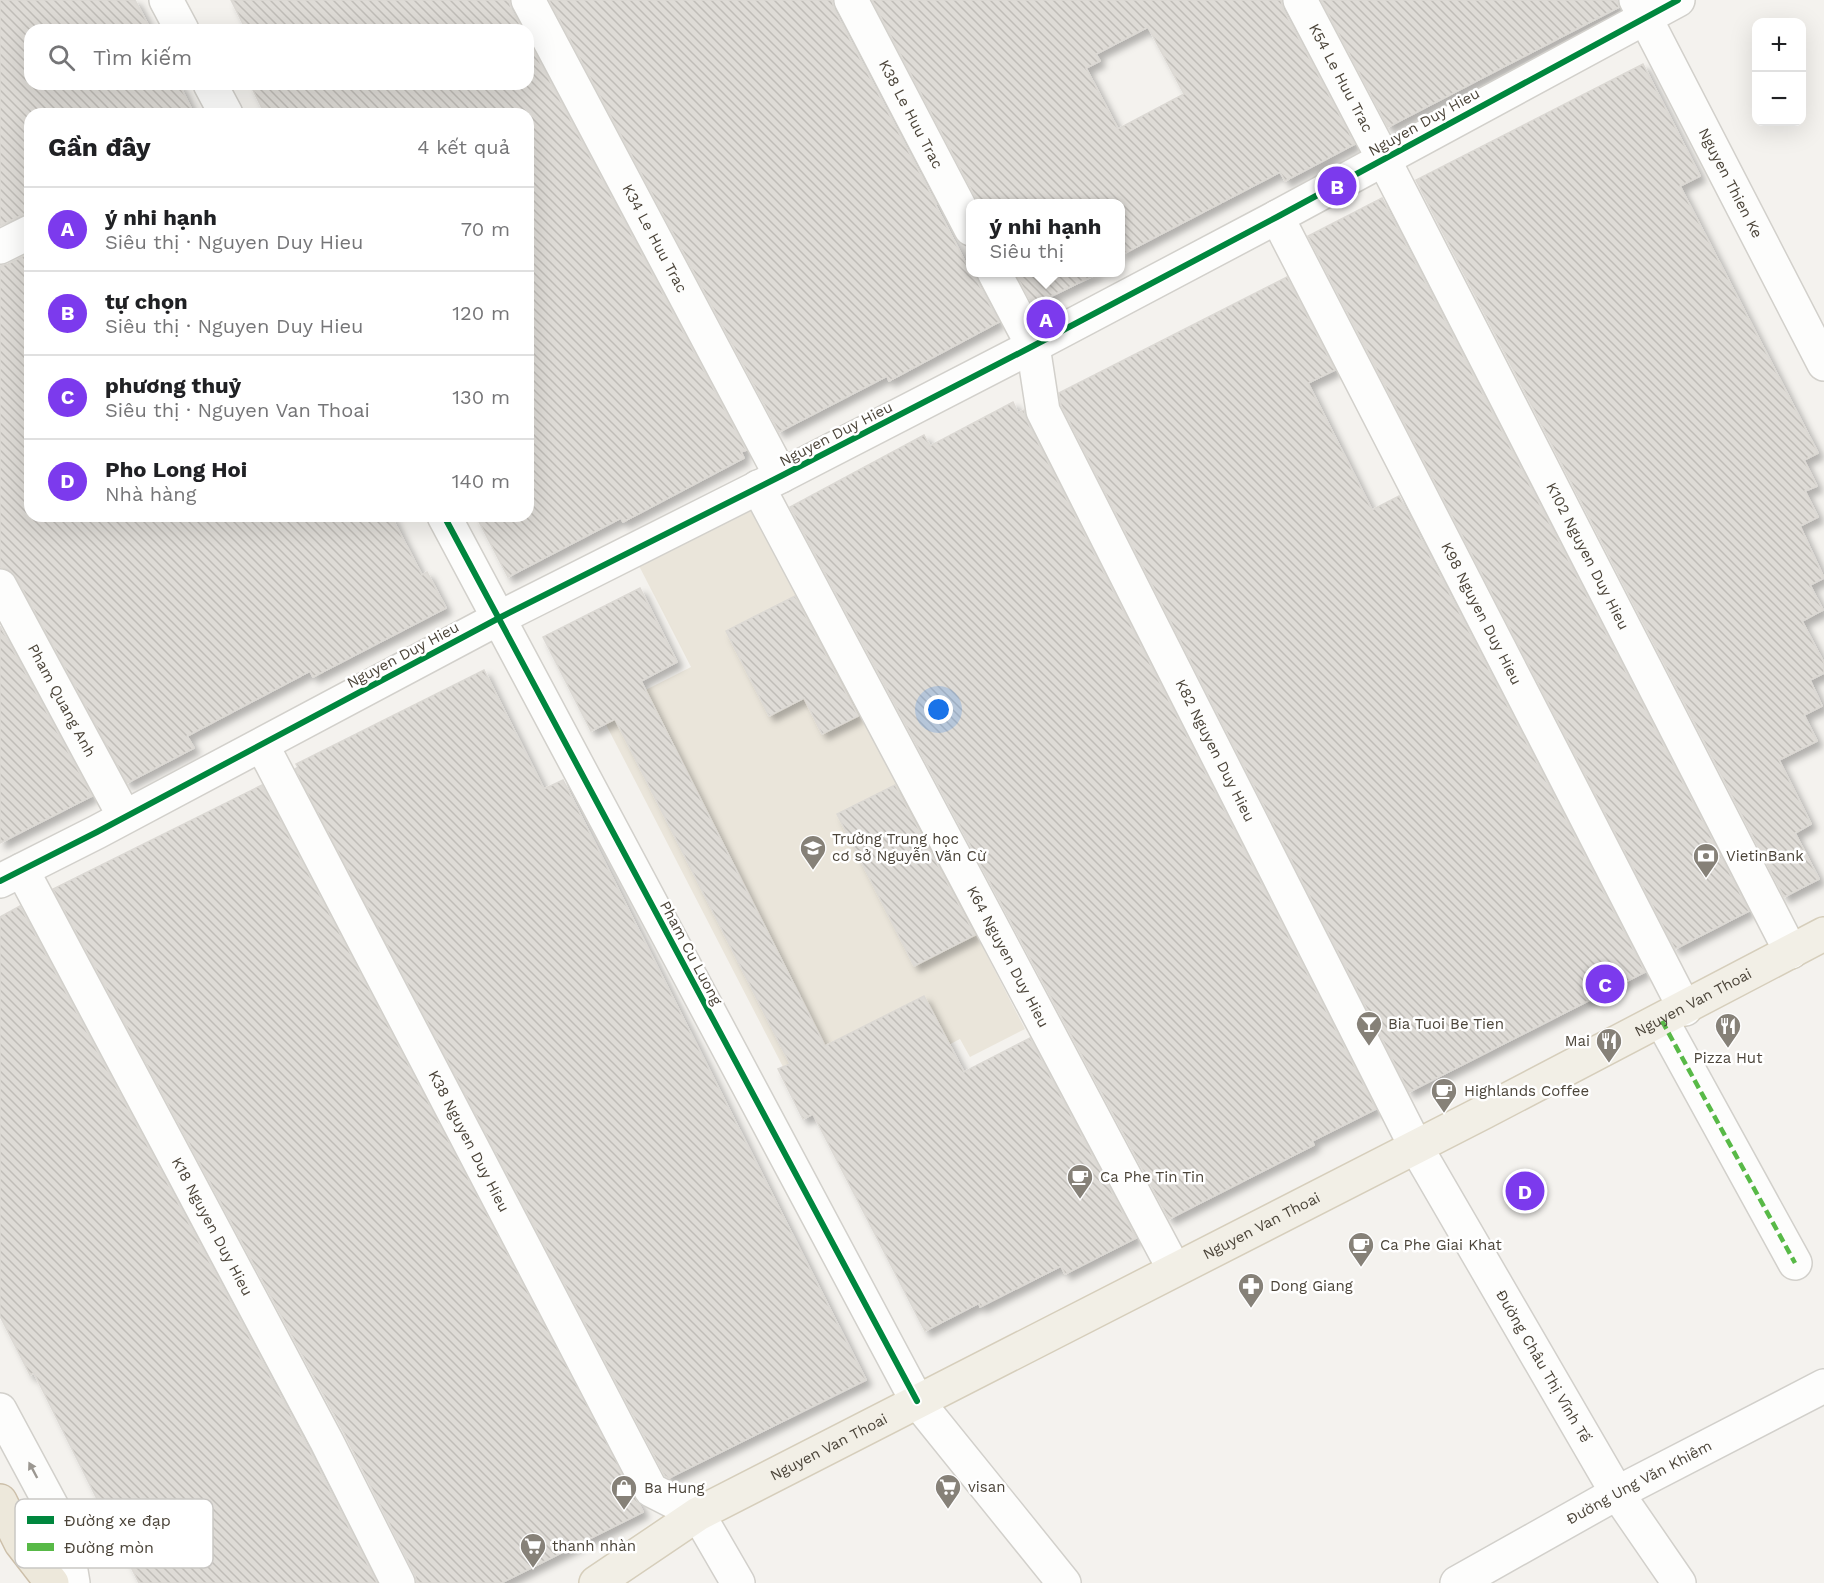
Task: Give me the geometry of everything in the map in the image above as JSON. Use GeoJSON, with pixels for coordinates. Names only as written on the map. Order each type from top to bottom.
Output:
{"type":"FeatureCollection","features":[{"type":"Feature","properties":{"kind":"highway"},"geometry":{"type":"LineString","coordinates":[[0,1501],[15,1531]]}},
{"type":"Feature","properties":{"kind":"highway"},"geometry":{"type":"LineString","coordinates":[[40,1568],[52,1583]]}},
{"type":"Feature","properties":{"kind":"main road","name":"Nguyen Van Thoai"},"geometry":{"type":"LineString","coordinates":[[698,1514],[1674,1015],[1824,934]]}},
{"type":"Feature","properties":{"kind":"main road"},"geometry":{"type":"LineString","coordinates":[[596,1583],[698,1514]]}},
{"type":"Feature","properties":{"kind":"main road"},"geometry":{"type":"LineString","coordinates":[[638,1583],[698,1514]]}},
{"type":"Feature","properties":{"kind":"street"},"geometry":{"type":"LineString","coordinates":[[166,0],[179,24]]}},
{"type":"Feature","properties":{"kind":"street","name":"K34 Le Huu Trac"},"geometry":{"type":"LineString","coordinates":[[528,0],[770,481]]}},
{"type":"Feature","properties":{"kind":"street","name":"K38 Le Huu Trac"},"geometry":{"type":"LineString","coordinates":[[851,0],[966,219]]}},
{"type":"Feature","properties":{"kind":"street","name":"K54 Le Huu Trac"},"geometry":{"type":"LineString","coordinates":[[1300,0],[1383,158]]}},
{"type":"Feature","properties":{"kind":"street","name":"Nguyen Duy Hieu"},"geometry":{"type":"LineString","coordinates":[[11,875],[262,745],[499,618],[1033,346],[1277,217],[1641,8],[1678,0]]}},
{"type":"Feature","properties":{"kind":"street","name":"Nguyen Thien Ke"},"geometry":{"type":"LineString","coordinates":[[1641,8],[1824,364]]}},
{"type":"Feature","properties":{"kind":"street"},"geometry":{"type":"LineString","coordinates":[[213,90],[223,108]]}},
{"type":"Feature","properties":{"kind":"street","name":"K102 Nguyen Duy Hieu"},"geometry":{"type":"LineString","coordinates":[[1383,158],[1791,952]]}},
{"type":"Feature","properties":{"kind":"street","name":"K98 Nguyen Duy Hieu"},"geometry":{"type":"LineString","coordinates":[[1277,217],[1795,1263]]}},
{"type":"Feature","properties":{"kind":"street"},"geometry":{"type":"LineString","coordinates":[[0,247],[24,235]]}},
{"type":"Feature","properties":{"kind":"street"},"geometry":{"type":"LineString","coordinates":[[996,277],[1033,346]]}},
{"type":"Feature","properties":{"kind":"street","name":"K82 Nguyen Duy Hieu"},"geometry":{"type":"LineString","coordinates":[[1033,346],[1043,411],[1416,1147]]}},
{"type":"Feature","properties":{"kind":"street","name":"K64 Nguyen Duy Hieu"},"geometry":{"type":"LineString","coordinates":[[770,481],[1174,1269]]}},
{"type":"Feature","properties":{"kind":"street","name":"Pham Cu Luong"},"geometry":{"type":"LineString","coordinates":[[447,522],[917,1401],[1064,1583]]}},
{"type":"Feature","properties":{"kind":"street","name":"Pham Quang Anh"},"geometry":{"type":"LineString","coordinates":[[0,586],[124,816]]}},
{"type":"Feature","properties":{"kind":"street","name":"K38 Nguyen Duy Hieu"},"geometry":{"type":"LineString","coordinates":[[262,745],[651,1490],[698,1514]]}},
{"type":"Feature","properties":{"kind":"street","name":"K18 Nguyen Duy Hieu"},"geometry":{"type":"LineString","coordinates":[[11,875],[327,1442],[398,1583]]}},
{"type":"Feature","properties":{"kind":"street","name":"Đường Châu Thị Vĩnh Tế"},"geometry":{"type":"LineString","coordinates":[[1416,1147],[1617,1493],[1679,1583]]}},
{"type":"Feature","properties":{"kind":"street","name":"Đường Ung Văn Khiêm"},"geometry":{"type":"LineString","coordinates":[[1457,1583],[1617,1493],[1824,1386]]}},
{"type":"Feature","properties":{"kind":"street"},"geometry":{"type":"LineString","coordinates":[[0,1410],[48,1499]]}},
{"type":"Feature","properties":{"kind":"street"},"geometry":{"type":"LineString","coordinates":[[698,1514],[738,1583]]}},
{"type":"Feature","properties":{"kind":"street"},"geometry":{"type":"LineString","coordinates":[[70,1568],[73,1583]]}},
{"type":"Feature","properties":{"kind":"shaded area","name":"Trường Trung học cơ sở Nguyễn Văn Cừ"},"geometry":{"type":"Polygon","coordinates":[[[753,502],[1025,1029],[970,1057],[960,1039],[809,1117],[600,713],[691,667],[637,562],[753,502]]]}},
{"type":"Feature","properties":{"kind":"building"},"geometry":{"type":"Polygon","coordinates":[[[0,0],[135,0],[148,24],[24,24],[24,90],[182,90],[191,108],[24,108],[24,214],[0,226],[0,0]]]}},
{"type":"Feature","properties":{"kind":"building"},"geometry":{"type":"Polygon","coordinates":[[[231,0],[509,0],[520,24],[243,24],[231,0]]]}},
{"type":"Feature","properties":{"kind":"building"},"geometry":{"type":"Polygon","coordinates":[[[549,0],[832,0],[834,9],[966,263],[966,277],[976,277],[999,322],[889,381],[887,376],[779,432],[549,0]]]}},
{"type":"Feature","properties":{"kind":"building"},"geometry":{"type":"Polygon","coordinates":[[[872,0],[1281,0],[1283,9],[1355,144],[1285,181],[1280,172],[1125,253],[1125,199],[976,199],[872,0]],[[1148,27],[1096,54],[1100,61],[1086,68],[1118,129],[1184,94],[1148,27]]]}},
{"type":"Feature","properties":{"kind":"building"},"geometry":{"type":"Polygon","coordinates":[[[1321,0],[1617,0],[1619,7],[1388,127],[1321,0]]]}},
{"type":"Feature","properties":{"kind":"building"},"geometry":{"type":"Polygon","coordinates":[[[534,51],[746,450],[741,452],[744,458],[623,522],[621,518],[508,577],[479,522],[534,522],[534,108],[262,108],[253,90],[534,90],[534,51]]]}},
{"type":"Feature","properties":{"kind":"building"},"geometry":{"type":"Polygon","coordinates":[[[1643,64],[1700,176],[1680,186],[1818,453],[1804,460],[1817,486],[1805,491],[1818,517],[1800,526],[1824,578],[1810,585],[1823,610],[1802,621],[1824,663],[1824,673],[1810,680],[1822,706],[1804,715],[1817,741],[1779,760],[1811,824],[1795,833],[1819,879],[1784,897],[1416,180],[1643,64]]]}},
{"type":"Feature","properties":{"kind":"building"},"geometry":{"type":"Polygon","coordinates":[[[1382,198],[1749,911],[1675,949],[1308,236],[1382,198]]]}},
{"type":"Feature","properties":{"kind":"building"},"geometry":{"type":"Polygon","coordinates":[[[24,256],[24,522],[394,522],[422,575],[427,572],[446,608],[313,677],[310,671],[187,736],[194,748],[127,783],[16,577],[9,570],[0,567],[0,266],[24,256]]]}},
{"type":"Feature","properties":{"kind":"building"},"geometry":{"type":"Polygon","coordinates":[[[1017,277],[1091,277],[1033,305],[1017,277]]]}},
{"type":"Feature","properties":{"kind":"building"},"geometry":{"type":"Polygon","coordinates":[[[1287,277],[1335,370],[1308,383],[1372,510],[1399,496],[1645,972],[1409,1092],[1061,405],[1059,393],[1287,277]]]}},
{"type":"Feature","properties":{"kind":"building"},"geometry":{"type":"Polygon","coordinates":[[[1013,402],[1018,413],[1024,410],[1026,419],[1376,1109],[1312,1141],[1314,1145],[1169,1219],[790,507],[924,435],[930,446],[1013,402]]]}},
{"type":"Feature","properties":{"kind":"building"},"geometry":{"type":"Polygon","coordinates":[[[640,588],[677,662],[641,681],[825,1046],[924,996],[964,1072],[1030,1038],[1136,1238],[1065,1274],[1061,1266],[980,1307],[979,1303],[925,1331],[813,1114],[803,1119],[778,1069],[790,1064],[615,719],[591,731],[543,637],[640,588]]]}},
{"type":"Feature","properties":{"kind":"building"},"geometry":{"type":"Polygon","coordinates":[[[795,596],[858,716],[822,734],[804,698],[769,716],[726,631],[795,596]]]}},
{"type":"Feature","properties":{"kind":"building"},"geometry":{"type":"Polygon","coordinates":[[[0,626],[92,796],[0,843],[0,626]]]}},
{"type":"Feature","properties":{"kind":"building"},"geometry":{"type":"Polygon","coordinates":[[[484,670],[544,789],[563,780],[866,1380],[669,1478],[665,1476],[295,769],[298,767],[296,764],[484,670]]]}},
{"type":"Feature","properties":{"kind":"building"},"geometry":{"type":"Polygon","coordinates":[[[262,785],[643,1512],[501,1583],[417,1583],[344,1433],[53,889],[262,785]]]}},
{"type":"Feature","properties":{"kind":"building"},"geometry":{"type":"Polygon","coordinates":[[[895,785],[975,935],[914,966],[837,814],[895,785]]]}},
{"type":"Feature","properties":{"kind":"building"},"geometry":{"type":"Polygon","coordinates":[[[20,906],[310,1451],[377,1583],[139,1583],[132,1568],[213,1568],[213,1499],[97,1499],[34,1373],[30,1375],[0,1316],[0,917],[20,906]]]}},
{"type":"Feature","properties":{"kind":"marked path"},"geometry":{"type":"LineString","coordinates":[[1662,1021],[1795,1263]]}},
{"type":"Feature","properties":{"kind":"cycle path"},"geometry":{"type":"LineString","coordinates":[[0,881],[97,832],[499,618],[1033,346],[1678,0]]}},
{"type":"Feature","properties":{"kind":"cycle path"},"geometry":{"type":"LineString","coordinates":[[447,522],[917,1401]]}},
{"type":"Feature","properties":{"kind":"place","name":"tự chọn"},"geometry":{"type":"Point","coordinates":[1337,186]}},
{"type":"Feature","properties":{"kind":"place","name":"ý nhi hạnh"},"geometry":{"type":"Point","coordinates":[1046,319]}},
{"type":"Feature","properties":{"kind":"place","name":"Trường Trung học cơ sở Nguyễn Văn Cừ"},"geometry":{"type":"Point","coordinates":[813,871]}},
{"type":"Feature","properties":{"kind":"place","name":"VietinBank"},"geometry":{"type":"Point","coordinates":[1706,879]}},
{"type":"Feature","properties":{"kind":"place","name":"phương thuỷ"},"geometry":{"type":"Point","coordinates":[1605,984]}},
{"type":"Feature","properties":{"kind":"place","name":"Bia Tuoi Be Tien"},"geometry":{"type":"Point","coordinates":[1369,1047]}},
{"type":"Feature","properties":{"kind":"place","name":"Pizza Hut"},"geometry":{"type":"Point","coordinates":[1728,1049]}},
{"type":"Feature","properties":{"kind":"place","name":"Mai"},"geometry":{"type":"Point","coordinates":[1609,1064]}},
{"type":"Feature","properties":{"kind":"place","name":"Highlands Coffee"},"geometry":{"type":"Point","coordinates":[1444,1114]}},
{"type":"Feature","properties":{"kind":"place","name":"Pho Long Hoi"},"geometry":{"type":"Point","coordinates":[1525,1191]}},
{"type":"Feature","properties":{"kind":"place","name":"Ca Phe Tin Tin"},"geometry":{"type":"Point","coordinates":[1080,1200]}},
{"type":"Feature","properties":{"kind":"place","name":"Ca Phe Giai Khat"},"geometry":{"type":"Point","coordinates":[1361,1268]}},
{"type":"Feature","properties":{"kind":"place","name":"Dong Giang"},"geometry":{"type":"Point","coordinates":[1251,1309]}},
{"type":"Feature","properties":{"kind":"place","name":"visan"},"geometry":{"type":"Point","coordinates":[948,1510]}},
{"type":"Feature","properties":{"kind":"place","name":"Ba Hung"},"geometry":{"type":"Point","coordinates":[624,1511]}},
{"type":"Feature","properties":{"kind":"place","name":"thanh nhàn"},"geometry":{"type":"Point","coordinates":[533,1569]}}]}
